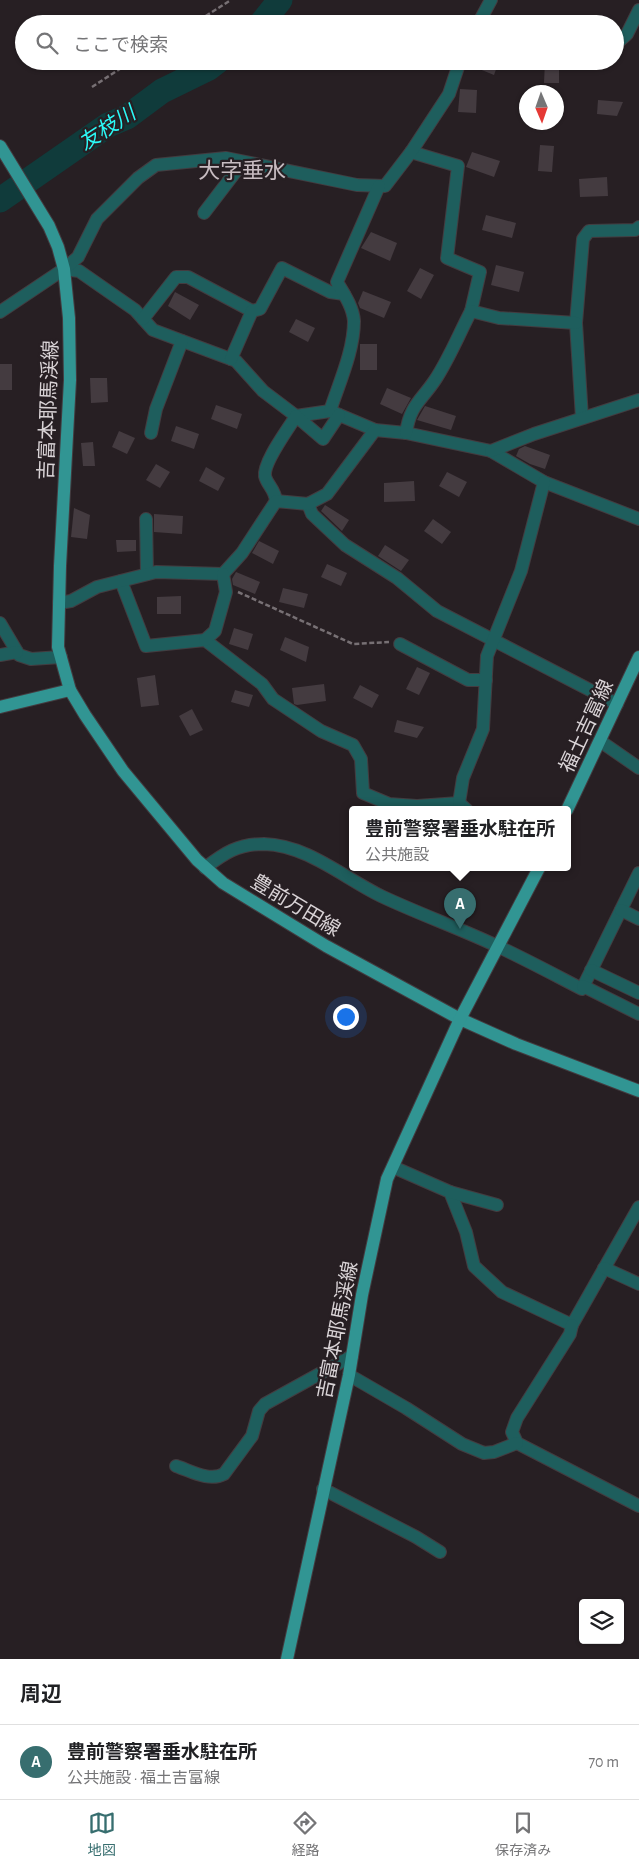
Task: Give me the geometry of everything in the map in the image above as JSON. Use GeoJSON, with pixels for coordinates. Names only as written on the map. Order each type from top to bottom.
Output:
{"type":"FeatureCollection","features":[{"type":"Feature","properties":{"kind":"main road","name":"吉富本耶馬渓線"},"geometry":{"type":"LineString","coordinates":[[0,146],[49,226],[58,247],[64,269],[69,318],[70,380],[58,647],[70,690]]}},
{"type":"Feature","properties":{"kind":"main road","name":"福土吉富線"},"geometry":{"type":"LineString","coordinates":[[569,806],[639,657]]}},
{"type":"Feature","properties":{"kind":"main road"},"geometry":{"type":"LineString","coordinates":[[0,707],[70,690]]}},
{"type":"Feature","properties":{"kind":"main road","name":"豊前万田線"},"geometry":{"type":"LineString","coordinates":[[70,690],[123,771],[197,860],[223,884],[326,946],[460,1019],[516,1044],[639,1091]]}},
{"type":"Feature","properties":{"kind":"main road"},"geometry":{"type":"LineString","coordinates":[[460,1019],[537,871]]}},
{"type":"Feature","properties":{"kind":"main road","name":"吉富本耶馬渓線"},"geometry":{"type":"LineString","coordinates":[[287,1659],[349,1375],[364,1285],[387,1179],[460,1019]]}},
{"type":"Feature","properties":{"kind":"street"},"geometry":{"type":"LineString","coordinates":[[483,15],[491,0]]}},
{"type":"Feature","properties":{"kind":"street"},"geometry":{"type":"LineString","coordinates":[[624,37],[639,10],[632,0]]}},
{"type":"Feature","properties":{"kind":"street"},"geometry":{"type":"LineString","coordinates":[[0,312],[64,269],[78,257],[97,219],[138,178],[156,165],[226,158],[357,185],[385,186],[411,152],[449,94],[457,70]]}},
{"type":"Feature","properties":{"kind":"street"},"geometry":{"type":"LineString","coordinates":[[406,433],[408,418],[416,404],[435,380],[471,311],[480,272],[447,258],[458,166],[411,152]]}},
{"type":"Feature","properties":{"kind":"street"},"geometry":{"type":"LineString","coordinates":[[204,213],[243,162]]}},
{"type":"Feature","properties":{"kind":"street"},"geometry":{"type":"LineString","coordinates":[[64,269],[79,271],[135,310],[153,330],[236,361],[263,391],[323,439],[334,413],[350,351],[354,320],[350,305],[337,282],[378,186]]}},
{"type":"Feature","properties":{"kind":"street"},"geometry":{"type":"LineString","coordinates":[[582,418],[576,323],[583,239],[589,232],[635,230],[639,226]]}},
{"type":"Feature","properties":{"kind":"street"},"geometry":{"type":"LineString","coordinates":[[143,319],[176,277],[188,277],[252,311],[260,309],[282,268],[330,292],[344,294]]}},
{"type":"Feature","properties":{"kind":"street"},"geometry":{"type":"LineString","coordinates":[[231,359],[252,311]]}},
{"type":"Feature","properties":{"kind":"street"},"geometry":{"type":"LineString","coordinates":[[471,311],[499,318],[576,323]]}},
{"type":"Feature","properties":{"kind":"street"},"geometry":{"type":"LineString","coordinates":[[151,433],[156,409],[182,341]]}},
{"type":"Feature","properties":{"kind":"street"},"geometry":{"type":"LineString","coordinates":[[491,452],[534,434],[639,400]]}},
{"type":"Feature","properties":{"kind":"street"},"geometry":{"type":"LineString","coordinates":[[296,416],[334,413],[375,430],[406,433],[491,452],[544,482],[639,519]]}},
{"type":"Feature","properties":{"kind":"street"},"geometry":{"type":"LineString","coordinates":[[121,581],[146,646],[205,640],[215,630],[226,592],[224,580],[276,502],[275,492],[265,476],[267,464],[296,416]]}},
{"type":"Feature","properties":{"kind":"street"},"geometry":{"type":"LineString","coordinates":[[276,502],[308,504],[326,494],[375,430]]}},
{"type":"Feature","properties":{"kind":"street"},"geometry":{"type":"LineString","coordinates":[[205,640],[262,684],[273,699],[321,731],[353,745],[360,758],[363,792],[390,804],[463,806],[463,778],[483,730],[487,656],[521,571],[544,482]]}},
{"type":"Feature","properties":{"kind":"street"},"geometry":{"type":"LineString","coordinates":[[308,504],[312,514],[345,545],[397,578],[437,611],[617,704]]}},
{"type":"Feature","properties":{"kind":"street"},"geometry":{"type":"LineString","coordinates":[[146,519],[147,574]]}},
{"type":"Feature","properties":{"kind":"street"},"geometry":{"type":"LineString","coordinates":[[59,603],[71,601],[97,587],[156,572],[224,580]]}},
{"type":"Feature","properties":{"kind":"street"},"geometry":{"type":"LineString","coordinates":[[0,623],[19,655],[30,658],[61,657]]}},
{"type":"Feature","properties":{"kind":"street"},"geometry":{"type":"LineString","coordinates":[[400,644],[468,680],[486,680]]}},
{"type":"Feature","properties":{"kind":"street"},"geometry":{"type":"LineString","coordinates":[[0,655],[17,652]]}},
{"type":"Feature","properties":{"kind":"street"},"geometry":{"type":"LineString","coordinates":[[600,741],[639,768]]}},
{"type":"Feature","properties":{"kind":"street"},"geometry":{"type":"LineString","coordinates":[[205,868],[225,852],[243,846],[264,844],[286,848],[306,855],[380,896],[497,946],[639,1014]]}},
{"type":"Feature","properties":{"kind":"street"},"geometry":{"type":"LineString","coordinates":[[583,986],[639,874]]}},
{"type":"Feature","properties":{"kind":"street"},"geometry":{"type":"LineString","coordinates":[[621,910],[639,919]]}},
{"type":"Feature","properties":{"kind":"street"},"geometry":{"type":"LineString","coordinates":[[591,970],[639,993]]}},
{"type":"Feature","properties":{"kind":"street"},"geometry":{"type":"LineString","coordinates":[[393,1167],[450,1192],[497,1205]]}},
{"type":"Feature","properties":{"kind":"street"},"geometry":{"type":"LineString","coordinates":[[450,1192],[466,1232],[474,1266],[502,1292],[572,1325]]}},
{"type":"Feature","properties":{"kind":"street"},"geometry":{"type":"LineString","coordinates":[[639,1207],[572,1325],[570,1334],[517,1418],[512,1432],[518,1443],[639,1506]]}},
{"type":"Feature","properties":{"kind":"street"},"geometry":{"type":"LineString","coordinates":[[604,1268],[639,1284]]}},
{"type":"Feature","properties":{"kind":"street"},"geometry":{"type":"LineString","coordinates":[[176,1466],[206,1477],[217,1478],[224,1474],[252,1436],[259,1411],[265,1404],[352,1356]]}},
{"type":"Feature","properties":{"kind":"street"},"geometry":{"type":"LineString","coordinates":[[349,1375],[406,1408],[462,1444],[484,1453],[494,1452],[518,1443]]}},
{"type":"Feature","properties":{"kind":"street"},"geometry":{"type":"LineString","coordinates":[[323,1488],[416,1537],[440,1552]]}},
{"type":"Feature","properties":{"kind":"path"},"geometry":{"type":"LineString","coordinates":[[207,15],[231,0]]}},
{"type":"Feature","properties":{"kind":"path"},"geometry":{"type":"LineString","coordinates":[[92,87],[118,70]]}},
{"type":"Feature","properties":{"kind":"path"},"geometry":{"type":"LineString","coordinates":[[224,580],[353,644],[400,644]]}},
{"type":"Feature","properties":{"kind":"building"},"geometry":{"type":"Polygon","coordinates":[[[482,70],[496,70],[494,75],[482,70]]]}},
{"type":"Feature","properties":{"kind":"building"},"geometry":{"type":"Polygon","coordinates":[[[545,70],[559,70],[559,83],[544,83],[545,70]]]}},
{"type":"Feature","properties":{"kind":"building"},"geometry":{"type":"Polygon","coordinates":[[[460,89],[477,90],[476,113],[458,112],[460,89]]]}},
{"type":"Feature","properties":{"kind":"building"},"geometry":{"type":"Polygon","coordinates":[[[598,100],[623,102],[617,116],[597,114],[598,100]]]}},
{"type":"Feature","properties":{"kind":"building"},"geometry":{"type":"Polygon","coordinates":[[[540,145],[554,146],[552,172],[538,171],[540,145]]]}},
{"type":"Feature","properties":{"kind":"building"},"geometry":{"type":"Polygon","coordinates":[[[472,152],[500,161],[494,177],[466,167],[472,152]]]}},
{"type":"Feature","properties":{"kind":"building"},"geometry":{"type":"Polygon","coordinates":[[[607,177],[608,196],[580,197],[579,179],[607,177]]]}},
{"type":"Feature","properties":{"kind":"building"},"geometry":{"type":"Polygon","coordinates":[[[486,215],[516,223],[512,238],[482,230],[486,215]]]}},
{"type":"Feature","properties":{"kind":"building"},"geometry":{"type":"Polygon","coordinates":[[[371,232],[397,243],[390,261],[361,248],[371,232]]]}},
{"type":"Feature","properties":{"kind":"building"},"geometry":{"type":"Polygon","coordinates":[[[496,265],[524,272],[519,292],[491,285],[496,265]]]}},
{"type":"Feature","properties":{"kind":"building"},"geometry":{"type":"Polygon","coordinates":[[[420,268],[434,275],[421,299],[407,291],[420,268]]]}},
{"type":"Feature","properties":{"kind":"building"},"geometry":{"type":"Polygon","coordinates":[[[363,291],[391,302],[384,318],[360,308],[358,303],[363,291]]]}},
{"type":"Feature","properties":{"kind":"building"},"geometry":{"type":"Polygon","coordinates":[[[175,292],[199,305],[190,320],[168,306],[175,292]]]}},
{"type":"Feature","properties":{"kind":"building"},"geometry":{"type":"Polygon","coordinates":[[[296,319],[315,328],[308,342],[289,332],[296,319]]]}},
{"type":"Feature","properties":{"kind":"building"},"geometry":{"type":"Polygon","coordinates":[[[360,344],[377,344],[377,370],[360,370],[360,344]]]}},
{"type":"Feature","properties":{"kind":"building"},"geometry":{"type":"Polygon","coordinates":[[[0,364],[12,364],[12,390],[0,390],[0,364]]]}},
{"type":"Feature","properties":{"kind":"building"},"geometry":{"type":"Polygon","coordinates":[[[90,378],[107,378],[108,402],[91,403],[90,378]]]}},
{"type":"Feature","properties":{"kind":"building"},"geometry":{"type":"Polygon","coordinates":[[[387,388],[411,398],[402,414],[380,404],[387,388]]]}},
{"type":"Feature","properties":{"kind":"building"},"geometry":{"type":"Polygon","coordinates":[[[216,405],[242,414],[237,429],[211,419],[216,405]]]}},
{"type":"Feature","properties":{"kind":"building"},"geometry":{"type":"Polygon","coordinates":[[[425,406],[456,416],[451,430],[417,420],[425,406]]]}},
{"type":"Feature","properties":{"kind":"building"},"geometry":{"type":"Polygon","coordinates":[[[176,426],[199,434],[194,449],[171,441],[176,426]]]}},
{"type":"Feature","properties":{"kind":"building"},"geometry":{"type":"Polygon","coordinates":[[[119,431],[135,438],[127,454],[112,447],[119,431]]]}},
{"type":"Feature","properties":{"kind":"building"},"geometry":{"type":"Polygon","coordinates":[[[93,442],[95,466],[83,466],[81,443],[93,442]]]}},
{"type":"Feature","properties":{"kind":"building"},"geometry":{"type":"Polygon","coordinates":[[[525,446],[550,455],[545,469],[530,464],[516,456],[519,449],[525,446]]]}},
{"type":"Feature","properties":{"kind":"building"},"geometry":{"type":"Polygon","coordinates":[[[156,464],[170,472],[160,488],[146,480],[156,464]]]}},
{"type":"Feature","properties":{"kind":"building"},"geometry":{"type":"Polygon","coordinates":[[[206,467],[225,478],[218,491],[199,481],[206,467]]]}},
{"type":"Feature","properties":{"kind":"building"},"geometry":{"type":"Polygon","coordinates":[[[447,472],[467,482],[459,497],[439,486],[447,472]]]}},
{"type":"Feature","properties":{"kind":"building"},"geometry":{"type":"Polygon","coordinates":[[[414,481],[415,501],[384,502],[384,483],[414,481]]]}},
{"type":"Feature","properties":{"kind":"building"},"geometry":{"type":"Polygon","coordinates":[[[325,505],[349,520],[342,531],[321,511],[325,505]]]}},
{"type":"Feature","properties":{"kind":"building"},"geometry":{"type":"Polygon","coordinates":[[[74,508],[90,515],[87,539],[71,537],[74,508]]]}},
{"type":"Feature","properties":{"kind":"building"},"geometry":{"type":"Polygon","coordinates":[[[154,514],[183,516],[182,534],[154,532],[154,514]]]}},
{"type":"Feature","properties":{"kind":"building"},"geometry":{"type":"Polygon","coordinates":[[[433,519],[451,532],[442,544],[424,531],[433,519]]]}},
{"type":"Feature","properties":{"kind":"building"},"geometry":{"type":"Polygon","coordinates":[[[116,540],[136,540],[136,551],[117,552],[116,540]]]}},
{"type":"Feature","properties":{"kind":"building"},"geometry":{"type":"Polygon","coordinates":[[[259,541],[279,551],[273,564],[252,553],[259,541]]]}},
{"type":"Feature","properties":{"kind":"building"},"geometry":{"type":"Polygon","coordinates":[[[385,545],[409,560],[401,571],[378,556],[385,545]]]}},
{"type":"Feature","properties":{"kind":"building"},"geometry":{"type":"Polygon","coordinates":[[[327,564],[347,573],[341,586],[321,577],[327,564]]]}},
{"type":"Feature","properties":{"kind":"building"},"geometry":{"type":"Polygon","coordinates":[[[236,572],[260,582],[255,594],[233,585],[232,579],[236,572]]]}},
{"type":"Feature","properties":{"kind":"building"},"geometry":{"type":"Polygon","coordinates":[[[283,588],[308,594],[304,608],[279,602],[283,588]]]}},
{"type":"Feature","properties":{"kind":"building"},"geometry":{"type":"Polygon","coordinates":[[[181,596],[181,614],[157,614],[157,597],[181,596]]]}},
{"type":"Feature","properties":{"kind":"building"},"geometry":{"type":"Polygon","coordinates":[[[234,628],[253,634],[248,650],[229,644],[234,628]]]}},
{"type":"Feature","properties":{"kind":"building"},"geometry":{"type":"Polygon","coordinates":[[[285,637],[309,647],[306,662],[280,650],[285,637]]]}},
{"type":"Feature","properties":{"kind":"building"},"geometry":{"type":"Polygon","coordinates":[[[417,667],[430,673],[419,695],[406,689],[417,667]]]}},
{"type":"Feature","properties":{"kind":"building"},"geometry":{"type":"Polygon","coordinates":[[[155,675],[159,705],[141,707],[137,678],[155,675]]]}},
{"type":"Feature","properties":{"kind":"building"},"geometry":{"type":"Polygon","coordinates":[[[324,684],[326,701],[294,704],[292,688],[324,684]]]}},
{"type":"Feature","properties":{"kind":"building"},"geometry":{"type":"Polygon","coordinates":[[[360,685],[379,695],[372,708],[353,698],[360,685]]]}},
{"type":"Feature","properties":{"kind":"building"},"geometry":{"type":"Polygon","coordinates":[[[235,690],[253,695],[249,707],[231,702],[235,690]]]}},
{"type":"Feature","properties":{"kind":"building"},"geometry":{"type":"Polygon","coordinates":[[[192,709],[203,730],[190,736],[179,716],[192,709]]]}},
{"type":"Feature","properties":{"kind":"building"},"geometry":{"type":"Polygon","coordinates":[[[397,720],[424,727],[417,738],[394,732],[397,720]]]}},
{"type":"Feature","properties":{"kind":"waterway","name":"友枝川"},"geometry":{"type":"LineString","coordinates":[[268,15],[280,0]]}},
{"type":"Feature","properties":{"kind":"waterway","name":"友枝川"},"geometry":{"type":"LineString","coordinates":[[0,200],[108,125],[127,117],[162,91],[205,70]]}},
{"type":"Feature","properties":{"kind":"place","name":"豊前警察署垂水駐在所"},"geometry":{"type":"Point","coordinates":[460,929]}},
{"type":"Feature","properties":{"kind":"district","name":"大字垂水"},"geometry":{"type":"Point","coordinates":[242,170]}}]}
